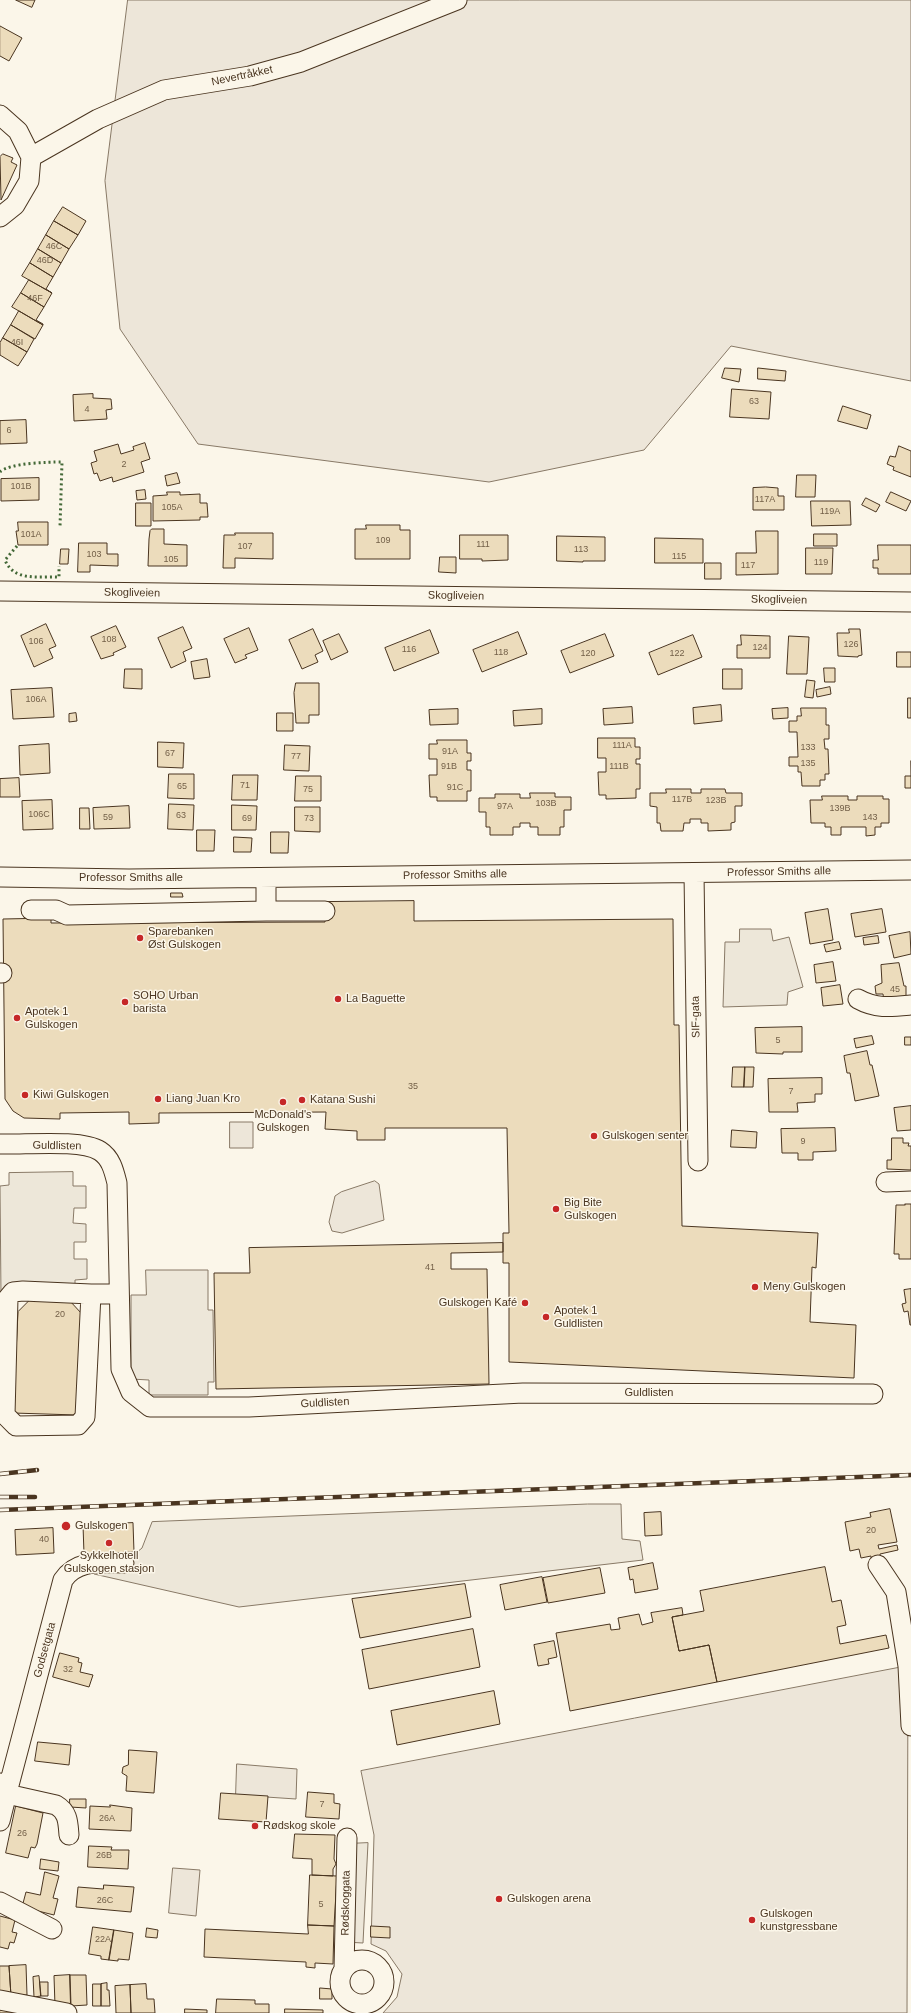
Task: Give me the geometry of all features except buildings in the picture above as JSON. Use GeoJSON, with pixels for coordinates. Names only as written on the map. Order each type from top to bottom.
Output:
{"type":"FeatureCollection","features":[{"type":"Feature","properties":{"kind":"street","name":"Nevertråkket"},"geometry":{"type":"LineString","coordinates":[[31,157],[98,119],[164,90],[250,76],[301,62],[457,0]]}},
{"type":"Feature","properties":{"kind":"street"},"geometry":{"type":"LineString","coordinates":[[0,115],[18,131],[31,157],[29,181],[15,205],[0,217]]}},
{"type":"Feature","properties":{"kind":"street","name":"Skogliveien"},"geometry":{"type":"LineString","coordinates":[[0,591],[911,602]]}},
{"type":"Feature","properties":{"kind":"street","name":"Professor Smiths alle"},"geometry":{"type":"LineString","coordinates":[[0,877],[41,879],[266,878],[911,870]]}},
{"type":"Feature","properties":{"kind":"street","name":"SIF-gata"},"geometry":{"type":"LineString","coordinates":[[694,873],[698,1161]]}},
{"type":"Feature","properties":{"kind":"street"},"geometry":{"type":"LineString","coordinates":[[266,878],[266,911]]}},
{"type":"Feature","properties":{"kind":"street"},"geometry":{"type":"LineString","coordinates":[[31,910],[56,910],[67,915],[325,911]]}},
{"type":"Feature","properties":{"kind":"street"},"geometry":{"type":"LineString","coordinates":[[858,999],[869,1005],[881,1008],[911,1005]]}},
{"type":"Feature","properties":{"kind":"street","name":"Guldlisten"},"geometry":{"type":"LineString","coordinates":[[0,1144],[77,1145],[91,1147],[101,1152],[108,1159],[117,1183],[118,1294],[121,1369],[131,1392],[150,1407],[249,1407],[523,1393],[873,1394]]}},
{"type":"Feature","properties":{"kind":"street"},"geometry":{"type":"LineString","coordinates":[[886,1182],[911,1181]]}},
{"type":"Feature","properties":{"kind":"street"},"geometry":{"type":"LineString","coordinates":[[91,1294],[86,1417],[78,1424],[16,1426],[5,1415],[8,1298],[12,1292],[118,1294]]}},
{"type":"Feature","properties":{"kind":"street","name":"Godsetgata"},"geometry":{"type":"LineString","coordinates":[[0,1821],[6,1787],[63,1580],[74,1568],[81,1565],[124,1563]]}},
{"type":"Feature","properties":{"kind":"street"},"geometry":{"type":"LineString","coordinates":[[878,1565],[896,1592],[908,1666],[911,1726]]}},
{"type":"Feature","properties":{"kind":"street"},"geometry":{"type":"LineString","coordinates":[[6,1787],[62,1808],[68,1817],[69,1835]]}},
{"type":"Feature","properties":{"kind":"street","name":"Rødskoggata"},"geometry":{"type":"LineString","coordinates":[[344,1969],[348,1838]]}},
{"type":"Feature","properties":{"kind":"street"},"geometry":{"type":"LineString","coordinates":[[0,1902],[52,1929]]}},
{"type":"Feature","properties":{"kind":"street"},"geometry":{"type":"LineString","coordinates":[[355,1961],[369,1961],[380,1969],[384,1983],[379,1997],[358,2008],[349,2000],[341,1989],[341,1975],[344,1969],[355,1961]]}},
{"type":"Feature","properties":{"kind":"street"},"geometry":{"type":"LineString","coordinates":[[0,2000],[67,2013]]}},
{"type":"Feature","properties":{"kind":"shaded area"},"geometry":{"type":"Polygon","coordinates":[[[128,0],[911,0],[911,381],[731,346],[644,450],[489,482],[198,444],[120,329],[105,181],[128,0]]]}},
{"type":"Feature","properties":{"kind":"shaded area"},"geometry":{"type":"Polygon","coordinates":[[[740,929],[771,929],[773,941],[789,937],[803,987],[788,992],[787,1005],[723,1007],[725,942],[739,942],[740,929]]]}},
{"type":"Feature","properties":{"kind":"shaded area"},"geometry":{"type":"Polygon","coordinates":[[[230,1122],[253,1122],[253,1148],[230,1148],[230,1122]]]}},
{"type":"Feature","properties":{"kind":"shaded area"},"geometry":{"type":"Polygon","coordinates":[[[73,1172],[73,1186],[86,1186],[86,1208],[74,1208],[73,1223],[86,1224],[86,1242],[74,1242],[74,1259],[87,1259],[87,1279],[75,1280],[75,1289],[1,1298],[0,1186],[9,1185],[9,1173],[73,1172]]]}},
{"type":"Feature","properties":{"kind":"shaded area"},"geometry":{"type":"Polygon","coordinates":[[[375,1181],[379,1184],[384,1220],[342,1233],[332,1231],[329,1222],[335,1196],[341,1192],[375,1181]]]}},
{"type":"Feature","properties":{"kind":"shaded area"},"geometry":{"type":"Polygon","coordinates":[[[146,1270],[208,1270],[208,1310],[213,1310],[214,1382],[208,1382],[208,1395],[149,1395],[149,1380],[131,1379],[131,1295],[146,1295],[146,1270]]]}},
{"type":"Feature","properties":{"kind":"shaded area"},"geometry":{"type":"Polygon","coordinates":[[[588,1504],[621,1504],[622,1539],[640,1541],[643,1560],[239,1607],[94,1574],[96,1567],[124,1563],[142,1548],[152,1522],[588,1504]]]}},
{"type":"Feature","properties":{"kind":"shaded area"},"geometry":{"type":"Polygon","coordinates":[[[908,1666],[907,2013],[383,2013],[397,1997],[402,1974],[386,1951],[371,1944],[374,1835],[361,1771],[908,1666]]]}},
{"type":"Feature","properties":{"kind":"shaded area"},"geometry":{"type":"Polygon","coordinates":[[[237,1764],[297,1769],[296,1799],[236,1795],[237,1764]]]}},
{"type":"Feature","properties":{"kind":"shaded area"},"geometry":{"type":"Polygon","coordinates":[[[368,1843],[363,1943],[345,1942],[347,1844],[368,1843]]]}},
{"type":"Feature","properties":{"kind":"shaded area"},"geometry":{"type":"Polygon","coordinates":[[[173,1868],[200,1870],[196,1916],[169,1913],[173,1868]]]}},
{"type":"Feature","properties":{"kind":"railway"},"geometry":{"type":"LineString","coordinates":[[0,1474],[37,1470]]}},
{"type":"Feature","properties":{"kind":"railway"},"geometry":{"type":"LineString","coordinates":[[0,1510],[911,1475]]}},
{"type":"Feature","properties":{"kind":"railway"},"geometry":{"type":"LineString","coordinates":[[0,1497],[35,1497]]}},
{"type":"Feature","properties":{"kind":"hedge"},"geometry":{"type":"LineString","coordinates":[[0,472],[20,465],[62,462],[60,527]]}},
{"type":"Feature","properties":{"kind":"hedge"},"geometry":{"type":"LineString","coordinates":[[17,546],[5,560],[14,572],[21,575],[35,577],[59,577],[59,566]]}},
{"type":"Feature","properties":{"kind":"place","name":"Sparebanken Øst Gulskogen"},"geometry":{"type":"Point","coordinates":[140,938]}},
{"type":"Feature","properties":{"kind":"place","name":"La Baguette"},"geometry":{"type":"Point","coordinates":[338,999]}},
{"type":"Feature","properties":{"kind":"place","name":"SOHO Urban barista"},"geometry":{"type":"Point","coordinates":[125,1002]}},
{"type":"Feature","properties":{"kind":"place","name":"Apotek 1 Gulskogen"},"geometry":{"type":"Point","coordinates":[17,1018]}},
{"type":"Feature","properties":{"kind":"place","name":"Kiwi Gulskogen"},"geometry":{"type":"Point","coordinates":[25,1095]}},
{"type":"Feature","properties":{"kind":"place","name":"Liang Juan Kro"},"geometry":{"type":"Point","coordinates":[158,1099]}},
{"type":"Feature","properties":{"kind":"place","name":"Katana Sushi"},"geometry":{"type":"Point","coordinates":[302,1100]}},
{"type":"Feature","properties":{"kind":"place","name":"McDonald's Gulskogen"},"geometry":{"type":"Point","coordinates":[283,1102]}},
{"type":"Feature","properties":{"kind":"place","name":"Gulskogen senter"},"geometry":{"type":"Point","coordinates":[594,1136]}},
{"type":"Feature","properties":{"kind":"place","name":"Big Bite Gulskogen"},"geometry":{"type":"Point","coordinates":[556,1209]}},
{"type":"Feature","properties":{"kind":"place","name":"Meny Gulskogen"},"geometry":{"type":"Point","coordinates":[755,1287]}},
{"type":"Feature","properties":{"kind":"place","name":"Gulskogen Kafé"},"geometry":{"type":"Point","coordinates":[525,1303]}},
{"type":"Feature","properties":{"kind":"place","name":"Apotek 1 Guldlisten"},"geometry":{"type":"Point","coordinates":[546,1317]}},
{"type":"Feature","properties":{"kind":"place","name":"Gulskogen"},"geometry":{"type":"Point","coordinates":[66,1526]}},
{"type":"Feature","properties":{"kind":"place","name":"Sykkelhotell Gulskogen stasjon"},"geometry":{"type":"Point","coordinates":[109,1543]}},
{"type":"Feature","properties":{"kind":"place","name":"Rødskog skole"},"geometry":{"type":"Point","coordinates":[255,1826]}},
{"type":"Feature","properties":{"kind":"place","name":"Gulskogen arena"},"geometry":{"type":"Point","coordinates":[499,1899]}},
{"type":"Feature","properties":{"kind":"place","name":"Gulskogen kunstgressbane"},"geometry":{"type":"Point","coordinates":[752,1920]}}]}
